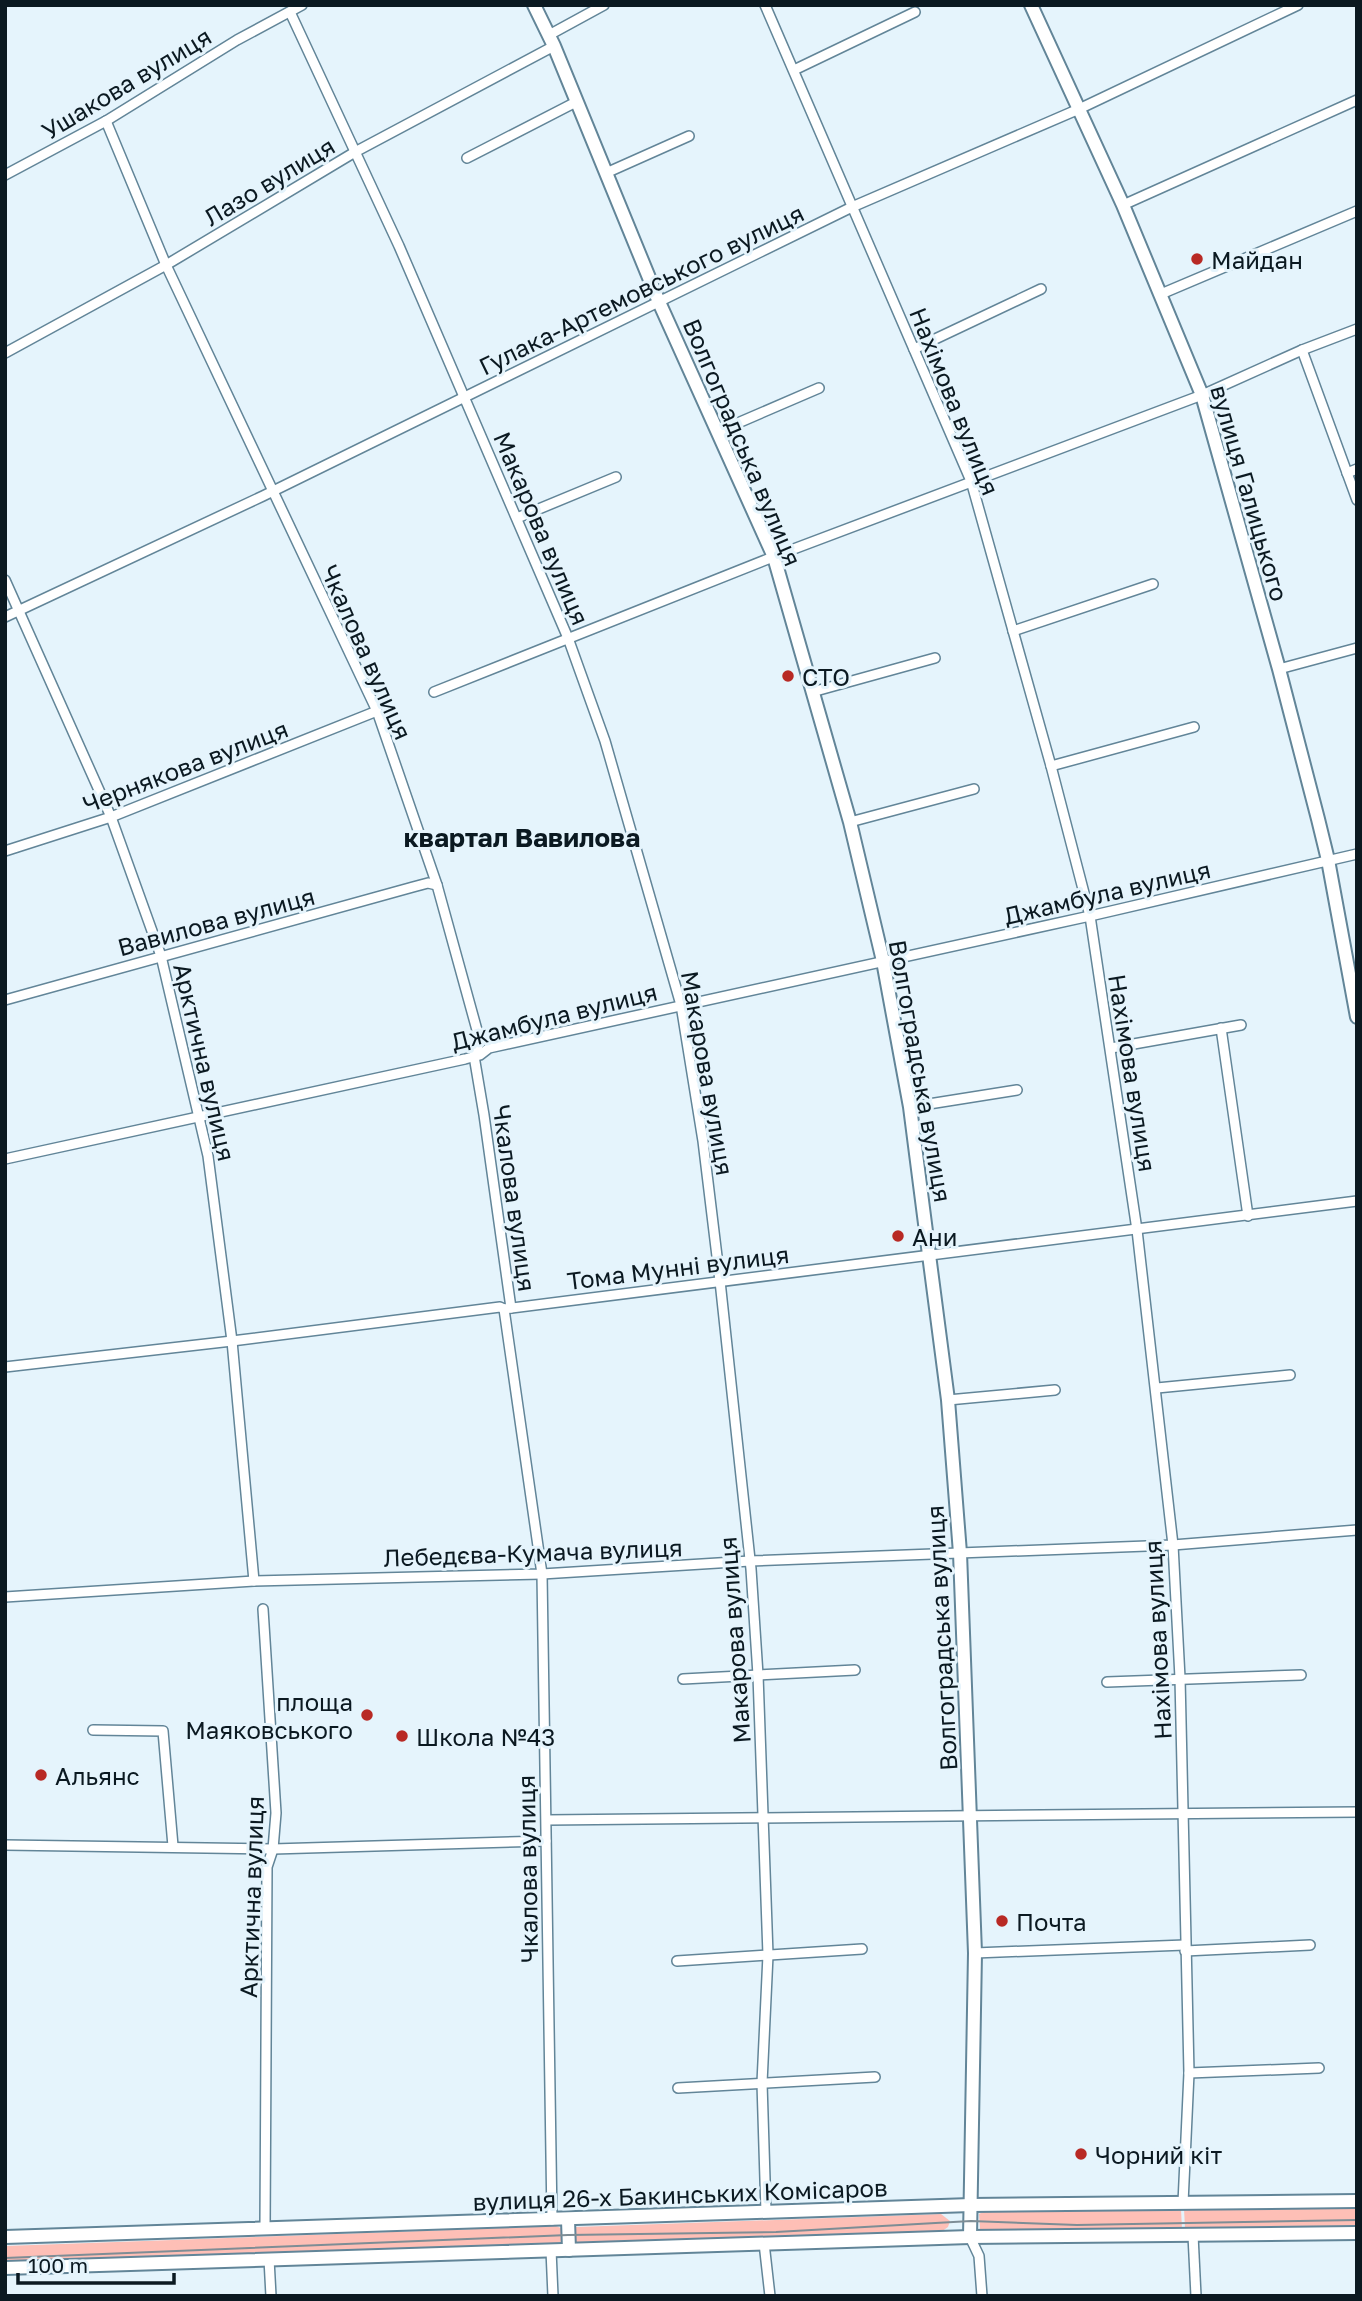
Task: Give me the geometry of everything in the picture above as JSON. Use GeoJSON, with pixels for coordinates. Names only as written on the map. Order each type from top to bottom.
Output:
{"type":"FeatureCollection","features":[{"type":"Feature","properties":{"kind":"street","name":"Ушакова вулиця"},"geometry":{"type":"LineString","coordinates":[[5,175],[106,121],[237,40],[303,5]]}},
{"type":"Feature","properties":{"kind":"street","name":"Волгоградська вулиця"},"geometry":{"type":"LineString","coordinates":[[534,5],[659,302],[774,557],[850,822],[883,961],[910,1107],[948,1400],[960,1553],[975,1953],[970,2238]]}},
{"type":"Feature","properties":{"kind":"street","name":"Лазо вулиця"},"geometry":{"type":"LineString","coordinates":[[5,353],[166,265],[355,152],[551,40],[604,5]]}},
{"type":"Feature","properties":{"kind":"street","name":"Нахімова вулиця"},"geometry":{"type":"LineString","coordinates":[[765,5],[971,481],[1090,916],[1137,1230],[1173,1545],[1180,1678],[1189,2073],[1183,2203]]}},
{"type":"Feature","properties":{"kind":"street","name":"Гулака-Артемовського вулиця"},"geometry":{"type":"LineString","coordinates":[[5,617],[272,492],[852,207],[1079,109],[1298,5]]}},
{"type":"Feature","properties":{"kind":"street","name":"вулиця Галицького"},"geometry":{"type":"LineString","coordinates":[[1034,6],[1123,205],[1202,395],[1279,669],[1328,860],[1353,976],[1357,1017]]}},
{"type":"Feature","properties":{"kind":"street","name":"Макарова вулиця"},"geometry":{"type":"LineString","coordinates":[[290,12],[466,397],[568,638],[608,752],[681,1005],[703,1141],[750,1561],[758,1675],[768,1955],[762,2082],[766,2212]]}},
{"type":"Feature","properties":{"kind":"street"},"geometry":{"type":"LineString","coordinates":[[794,70],[915,12]]}},
{"type":"Feature","properties":{"kind":"street"},"geometry":{"type":"LineString","coordinates":[[1123,205],[1357,100]]}},
{"type":"Feature","properties":{"kind":"street"},"geometry":{"type":"LineString","coordinates":[[467,158],[576,102]]}},
{"type":"Feature","properties":{"kind":"street","name":"Чкалова вулиця"},"geometry":{"type":"LineString","coordinates":[[106,121],[166,265],[377,711],[437,885],[480,1041],[474,1056],[484,1115],[542,1574],[552,2220]]}},
{"type":"Feature","properties":{"kind":"street"},"geometry":{"type":"LineString","coordinates":[[606,173],[689,136]]}},
{"type":"Feature","properties":{"kind":"street"},"geometry":{"type":"LineString","coordinates":[[1161,294],[1357,211]]}},
{"type":"Feature","properties":{"kind":"street"},"geometry":{"type":"LineString","coordinates":[[914,349],[1041,289]]}},
{"type":"Feature","properties":{"kind":"street"},"geometry":{"type":"LineString","coordinates":[[434,692],[774,557],[1202,395],[1302,350],[1357,329]]}},
{"type":"Feature","properties":{"kind":"street"},"geometry":{"type":"LineString","coordinates":[[1302,350],[1357,500]]}},
{"type":"Feature","properties":{"kind":"street"},"geometry":{"type":"LineString","coordinates":[[717,432],[819,388]]}},
{"type":"Feature","properties":{"kind":"street"},"geometry":{"type":"LineString","coordinates":[[1347,473],[1357,469]]}},
{"type":"Feature","properties":{"kind":"street"},"geometry":{"type":"LineString","coordinates":[[517,518],[616,477]]}},
{"type":"Feature","properties":{"kind":"street","name":"Арктична вулиця"},"geometry":{"type":"LineString","coordinates":[[5,580],[111,817],[161,956],[208,1156],[232,1341],[254,1581]]}},
{"type":"Feature","properties":{"kind":"street"},"geometry":{"type":"LineString","coordinates":[[1013,631],[1153,584]]}},
{"type":"Feature","properties":{"kind":"street"},"geometry":{"type":"LineString","coordinates":[[1279,669],[1357,648]]}},
{"type":"Feature","properties":{"kind":"street"},"geometry":{"type":"LineString","coordinates":[[813,692],[935,658]]}},
{"type":"Feature","properties":{"kind":"street","name":"Чернякова вулиця"},"geometry":{"type":"LineString","coordinates":[[5,851],[111,817],[377,711]]}},
{"type":"Feature","properties":{"kind":"street"},"geometry":{"type":"LineString","coordinates":[[1051,766],[1194,727]]}},
{"type":"Feature","properties":{"kind":"street"},"geometry":{"type":"LineString","coordinates":[[850,822],[974,789]]}},
{"type":"Feature","properties":{"kind":"street","name":"Джамбула вулиця"},"geometry":{"type":"LineString","coordinates":[[5,1159],[480,1055],[489,1048],[1090,916],[1357,854]]}},
{"type":"Feature","properties":{"kind":"street","name":"Вавилова вулиця"},"geometry":{"type":"LineString","coordinates":[[5,1000],[421,885],[437,885]]}},
{"type":"Feature","properties":{"kind":"street"},"geometry":{"type":"LineString","coordinates":[[1111,1048],[1241,1025]]}},
{"type":"Feature","properties":{"kind":"street"},"geometry":{"type":"LineString","coordinates":[[1221,1028],[1248,1216]]}},
{"type":"Feature","properties":{"kind":"street"},"geometry":{"type":"LineString","coordinates":[[910,1107],[1017,1090]]}},
{"type":"Feature","properties":{"kind":"street","name":"Тома Мунні вулиця"},"geometry":{"type":"LineString","coordinates":[[5,1367],[500,1307],[508,1309],[1357,1201]]}},
{"type":"Feature","properties":{"kind":"street"},"geometry":{"type":"LineString","coordinates":[[1157,1388],[1290,1375]]}},
{"type":"Feature","properties":{"kind":"street"},"geometry":{"type":"LineString","coordinates":[[948,1400],[1055,1390]]}},
{"type":"Feature","properties":{"kind":"street","name":"Лебедєва-Кумача вулиця"},"geometry":{"type":"LineString","coordinates":[[5,1597],[254,1581],[542,1574],[750,1561],[1173,1545],[1357,1530]]}},
{"type":"Feature","properties":{"kind":"street","name":"Арктична вулиця"},"geometry":{"type":"LineString","coordinates":[[263,1609],[276,1813],[273,1849],[267,1867],[265,2228]]}},
{"type":"Feature","properties":{"kind":"street"},"geometry":{"type":"LineString","coordinates":[[683,1679],[855,1670]]}},
{"type":"Feature","properties":{"kind":"street"},"geometry":{"type":"LineString","coordinates":[[1107,1682],[1301,1675]]}},
{"type":"Feature","properties":{"kind":"street"},"geometry":{"type":"LineString","coordinates":[[93,1730],[163,1731],[173,1846]]}},
{"type":"Feature","properties":{"kind":"street"},"geometry":{"type":"LineString","coordinates":[[547,1820],[1357,1812]]}},
{"type":"Feature","properties":{"kind":"street"},"geometry":{"type":"LineString","coordinates":[[5,1845],[273,1849],[546,1841]]}},
{"type":"Feature","properties":{"kind":"street"},"geometry":{"type":"LineString","coordinates":[[975,1953],[1310,1945]]}},
{"type":"Feature","properties":{"kind":"street"},"geometry":{"type":"LineString","coordinates":[[677,1961],[862,1949]]}},
{"type":"Feature","properties":{"kind":"street"},"geometry":{"type":"LineString","coordinates":[[1189,2073],[1319,2068]]}},
{"type":"Feature","properties":{"kind":"street"},"geometry":{"type":"LineString","coordinates":[[678,2088],[875,2077]]}},
{"type":"Feature","properties":{"kind":"street","name":"вулиця 26-х Бакинських Комісаров"},"geometry":{"type":"LineString","coordinates":[[5,2237],[971,2205],[1357,2201]]}},
{"type":"Feature","properties":{"kind":"street"},"geometry":{"type":"LineString","coordinates":[[568,2220],[569,2250]]}},
{"type":"Feature","properties":{"kind":"street"},"geometry":{"type":"LineString","coordinates":[[5,2268],[764,2243],[1357,2234]]}},
{"type":"Feature","properties":{"kind":"street"},"geometry":{"type":"LineString","coordinates":[[1193,2235],[1196,2296]]}},
{"type":"Feature","properties":{"kind":"street"},"geometry":{"type":"LineString","coordinates":[[970,2238],[979,2256],[982,2296]]}},
{"type":"Feature","properties":{"kind":"street"},"geometry":{"type":"LineString","coordinates":[[764,2243],[770,2296]]}},
{"type":"Feature","properties":{"kind":"street"},"geometry":{"type":"LineString","coordinates":[[551,2250],[553,2296]]}},
{"type":"Feature","properties":{"kind":"street"},"geometry":{"type":"LineString","coordinates":[[269,2259],[271,2296]]}},
{"type":"Feature","properties":{"kind":"shaded area"},"geometry":{"type":"Polygon","coordinates":[[[1357,2208],[1357,2227],[1185,2228],[1184,2209],[1357,2208]]]}},
{"type":"Feature","properties":{"kind":"shaded area"},"geometry":{"type":"Polygon","coordinates":[[[1181,2209],[1182,2229],[987,2231],[980,2229],[979,2214],[987,2210],[1181,2209]]]}},
{"type":"Feature","properties":{"kind":"shaded area"},"geometry":{"type":"Polygon","coordinates":[[[941,2214],[950,2221],[948,2227],[941,2232],[576,2242],[572,2239],[576,2227],[941,2214]]]}},
{"type":"Feature","properties":{"kind":"shaded area"},"geometry":{"type":"Polygon","coordinates":[[[556,2226],[563,2229],[563,2241],[554,2244],[5,2263],[5,2246],[556,2226]]]}},
{"type":"Feature","properties":{"kind":"tram line"},"geometry":{"type":"LineString","coordinates":[[5,2258],[568,2235],[776,2232],[971,2221],[1077,2225],[1357,2220]]}},
{"type":"Feature","properties":{"kind":"place","name":"Майдан"},"geometry":{"type":"Point","coordinates":[1197,259]}},
{"type":"Feature","properties":{"kind":"place","name":"СТО"},"geometry":{"type":"Point","coordinates":[788,676]}},
{"type":"Feature","properties":{"kind":"place","name":"Ани"},"geometry":{"type":"Point","coordinates":[898,1236]}},
{"type":"Feature","properties":{"kind":"place","name":"площа Маяковського"},"geometry":{"type":"Point","coordinates":[367,1715]}},
{"type":"Feature","properties":{"kind":"place","name":"Школа №43"},"geometry":{"type":"Point","coordinates":[402,1736]}},
{"type":"Feature","properties":{"kind":"place","name":"Альянс"},"geometry":{"type":"Point","coordinates":[41,1775]}},
{"type":"Feature","properties":{"kind":"place","name":"Почта"},"geometry":{"type":"Point","coordinates":[1002,1921]}},
{"type":"Feature","properties":{"kind":"place","name":"Чорний кіт"},"geometry":{"type":"Point","coordinates":[1081,2154]}},
{"type":"Feature","properties":{"kind":"district","name":"квартал Вавилова"},"geometry":{"type":"Point","coordinates":[522,837]}}]}
